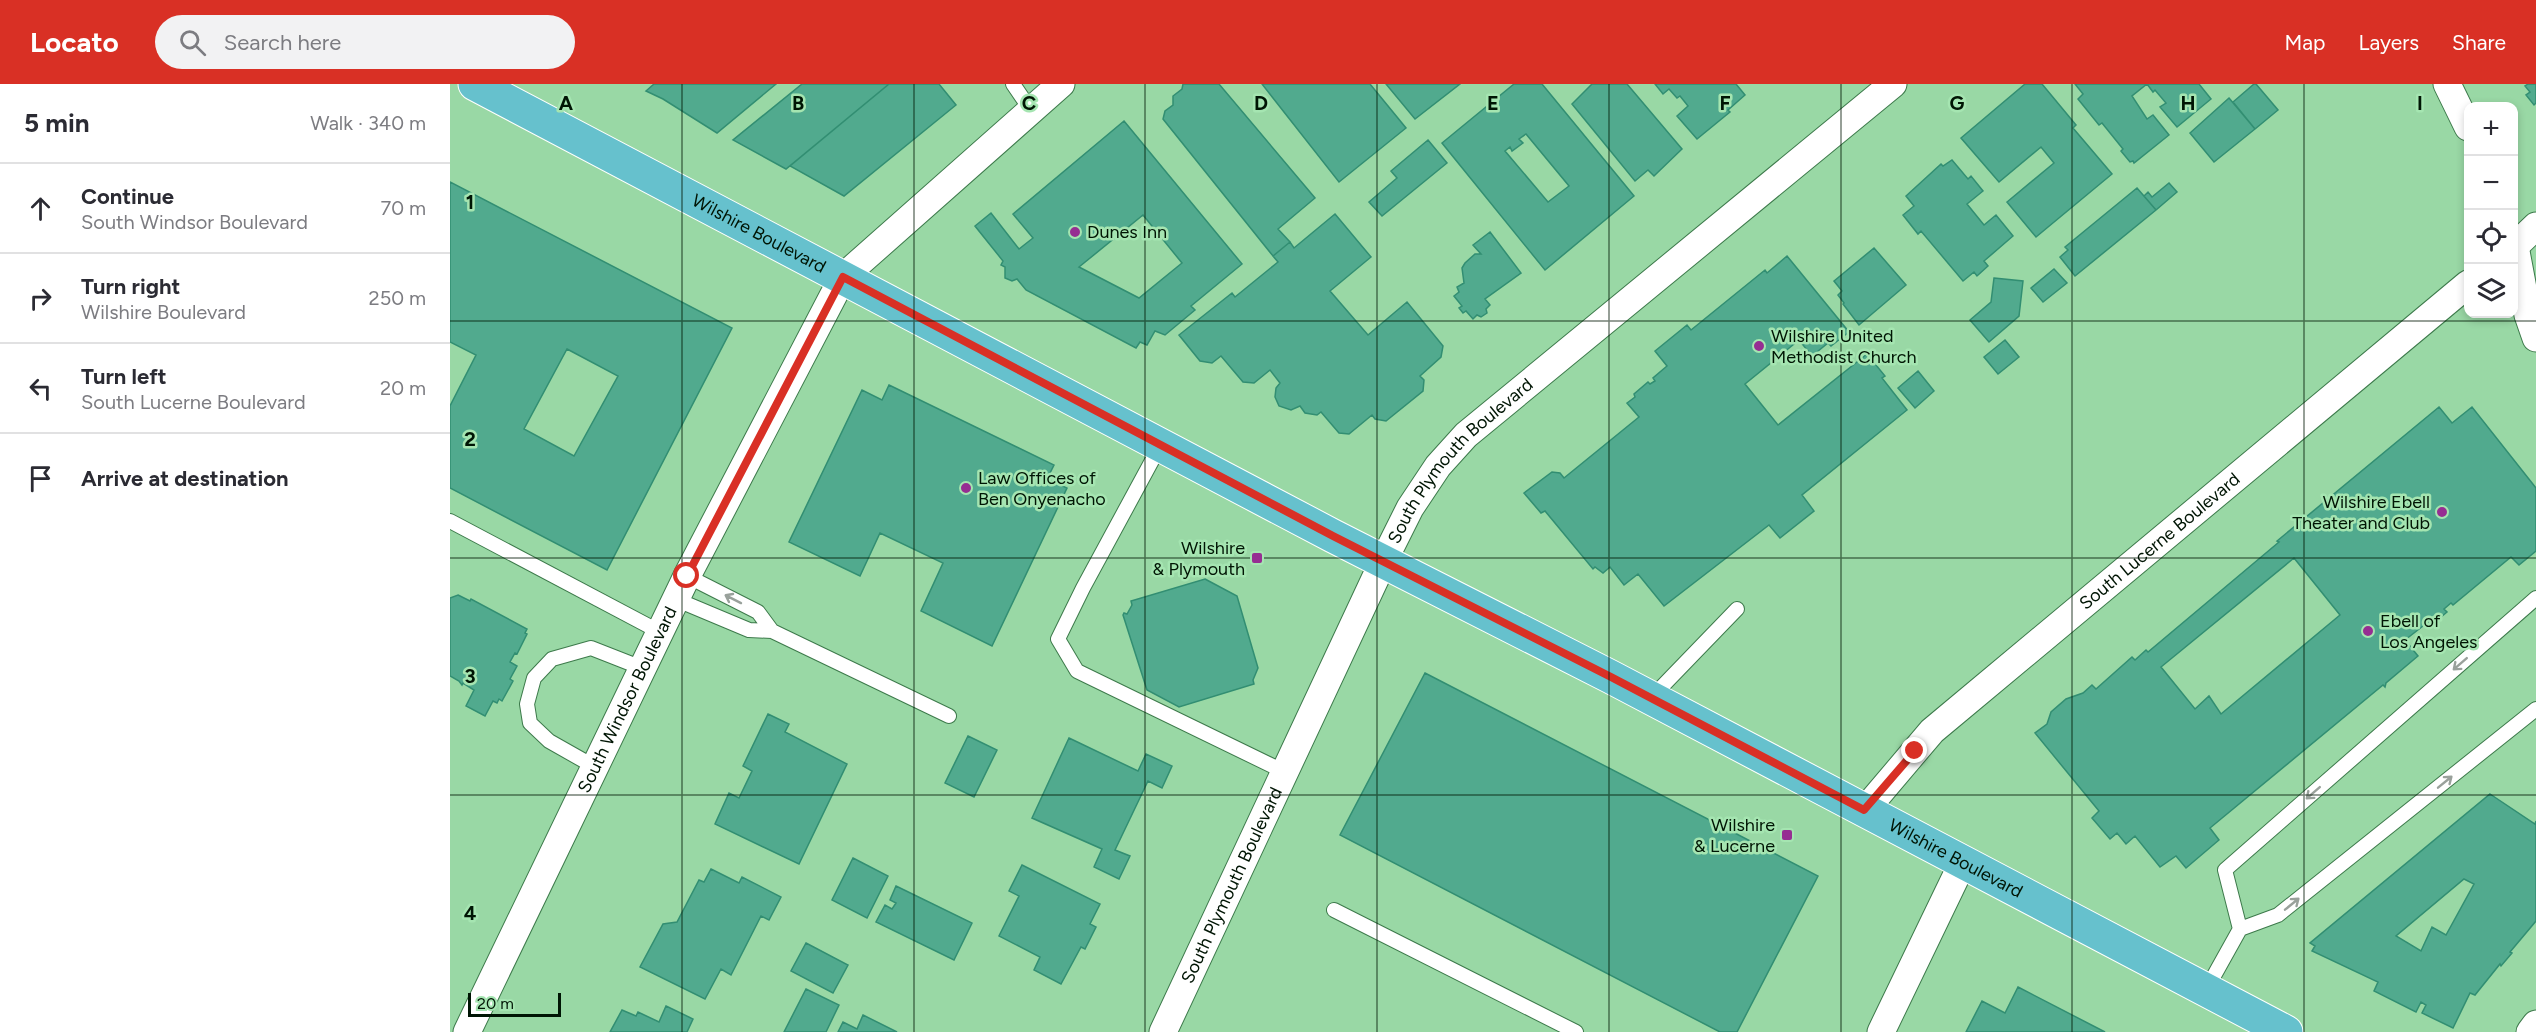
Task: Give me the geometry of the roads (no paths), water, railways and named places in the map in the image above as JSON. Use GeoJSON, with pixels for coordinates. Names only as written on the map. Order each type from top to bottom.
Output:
{"type":"FeatureCollection","features":[{"type":"Feature","properties":{"kind":"main road","name":"Wilshire Boulevard"},"geometry":{"type":"LineString","coordinates":[[475,84],[1383,562],[1651,698],[2286,1032]]}},
{"type":"Feature","properties":{"kind":"street","name":"South Windsor Boulevard"},"geometry":{"type":"LineString","coordinates":[[467,1032],[681,587],[843,277],[1030,109],[1061,84]]}},
{"type":"Feature","properties":{"kind":"street","name":"South Plymouth Boulevard"},"geometry":{"type":"LineString","coordinates":[[1163,1032],[1383,562],[1410,508],[1438,466],[1466,435],[1893,84]]}},
{"type":"Feature","properties":{"kind":"street"},"geometry":{"type":"LineString","coordinates":[[2447,84],[2464,116]]}},
{"type":"Feature","properties":{"kind":"street"},"geometry":{"type":"LineString","coordinates":[[2518,242],[2536,226]]}},
{"type":"Feature","properties":{"kind":"street"},"geometry":{"type":"LineString","coordinates":[[2518,264],[2528,315],[2536,338]]}},
{"type":"Feature","properties":{"kind":"street","name":"South Lucerne Boulevard"},"geometry":{"type":"LineString","coordinates":[[1864,810],[1932,732],[2464,288]]}},
{"type":"Feature","properties":{"kind":"street"},"geometry":{"type":"LineString","coordinates":[[1881,1032],[1963,862]]}},
{"type":"Feature","properties":{"kind":"street"},"geometry":{"type":"LineString","coordinates":[[2530,1032],[2536,1024]]}},
{"type":"Feature","properties":{"kind":"lane"},"geometry":{"type":"LineString","coordinates":[[1013,84],[1030,109]]}},
{"type":"Feature","properties":{"kind":"lane"},"geometry":{"type":"LineString","coordinates":[[1161,444],[1058,639],[1077,670],[1285,772]]}},
{"type":"Feature","properties":{"kind":"lane"},"geometry":{"type":"LineString","coordinates":[[450,521],[660,632]]}},
{"type":"Feature","properties":{"kind":"lane"},"geometry":{"type":"LineString","coordinates":[[681,587],[749,630],[772,631],[949,716]]}},
{"type":"Feature","properties":{"kind":"lane"},"geometry":{"type":"LineString","coordinates":[[681,587],[758,612],[772,631]]}},
{"type":"Feature","properties":{"kind":"lane"},"geometry":{"type":"LineString","coordinates":[[2240,929],[2225,870],[2536,598]]}},
{"type":"Feature","properties":{"kind":"lane"},"geometry":{"type":"LineString","coordinates":[[1651,698],[1737,609]]}},
{"type":"Feature","properties":{"kind":"lane"},"geometry":{"type":"LineString","coordinates":[[595,767],[549,741],[530,723],[527,704],[534,678],[552,660],[591,648],[642,668]]}},
{"type":"Feature","properties":{"kind":"lane"},"geometry":{"type":"LineString","coordinates":[[2206,990],[2240,929],[2278,915],[2536,709]]}},
{"type":"Feature","properties":{"kind":"lane"},"geometry":{"type":"LineString","coordinates":[[1334,910],[1576,1032]]}},
{"type":"Feature","properties":{"kind":"place","name":"Dunes Inn"},"geometry":{"type":"Point","coordinates":[1075,232]}},
{"type":"Feature","properties":{"kind":"place","name":"Wilshire United Methodist Church"},"geometry":{"type":"Point","coordinates":[1759,346]}},
{"type":"Feature","properties":{"kind":"place","name":"Law Offices of Ben Onyenacho"},"geometry":{"type":"Point","coordinates":[966,488]}},
{"type":"Feature","properties":{"kind":"place","name":"Wilshire Ebell Theater and Club"},"geometry":{"type":"Point","coordinates":[2442,512]}},
{"type":"Feature","properties":{"kind":"place","name":"Wilshire & Plymouth"},"geometry":{"type":"Point","coordinates":[1257,558]}},
{"type":"Feature","properties":{"kind":"place","name":"Ebell of Los Angeles"},"geometry":{"type":"Point","coordinates":[2368,631]}},
{"type":"Feature","properties":{"kind":"place","name":"Wilshire & Lucerne"},"geometry":{"type":"Point","coordinates":[1787,835]}}]}
